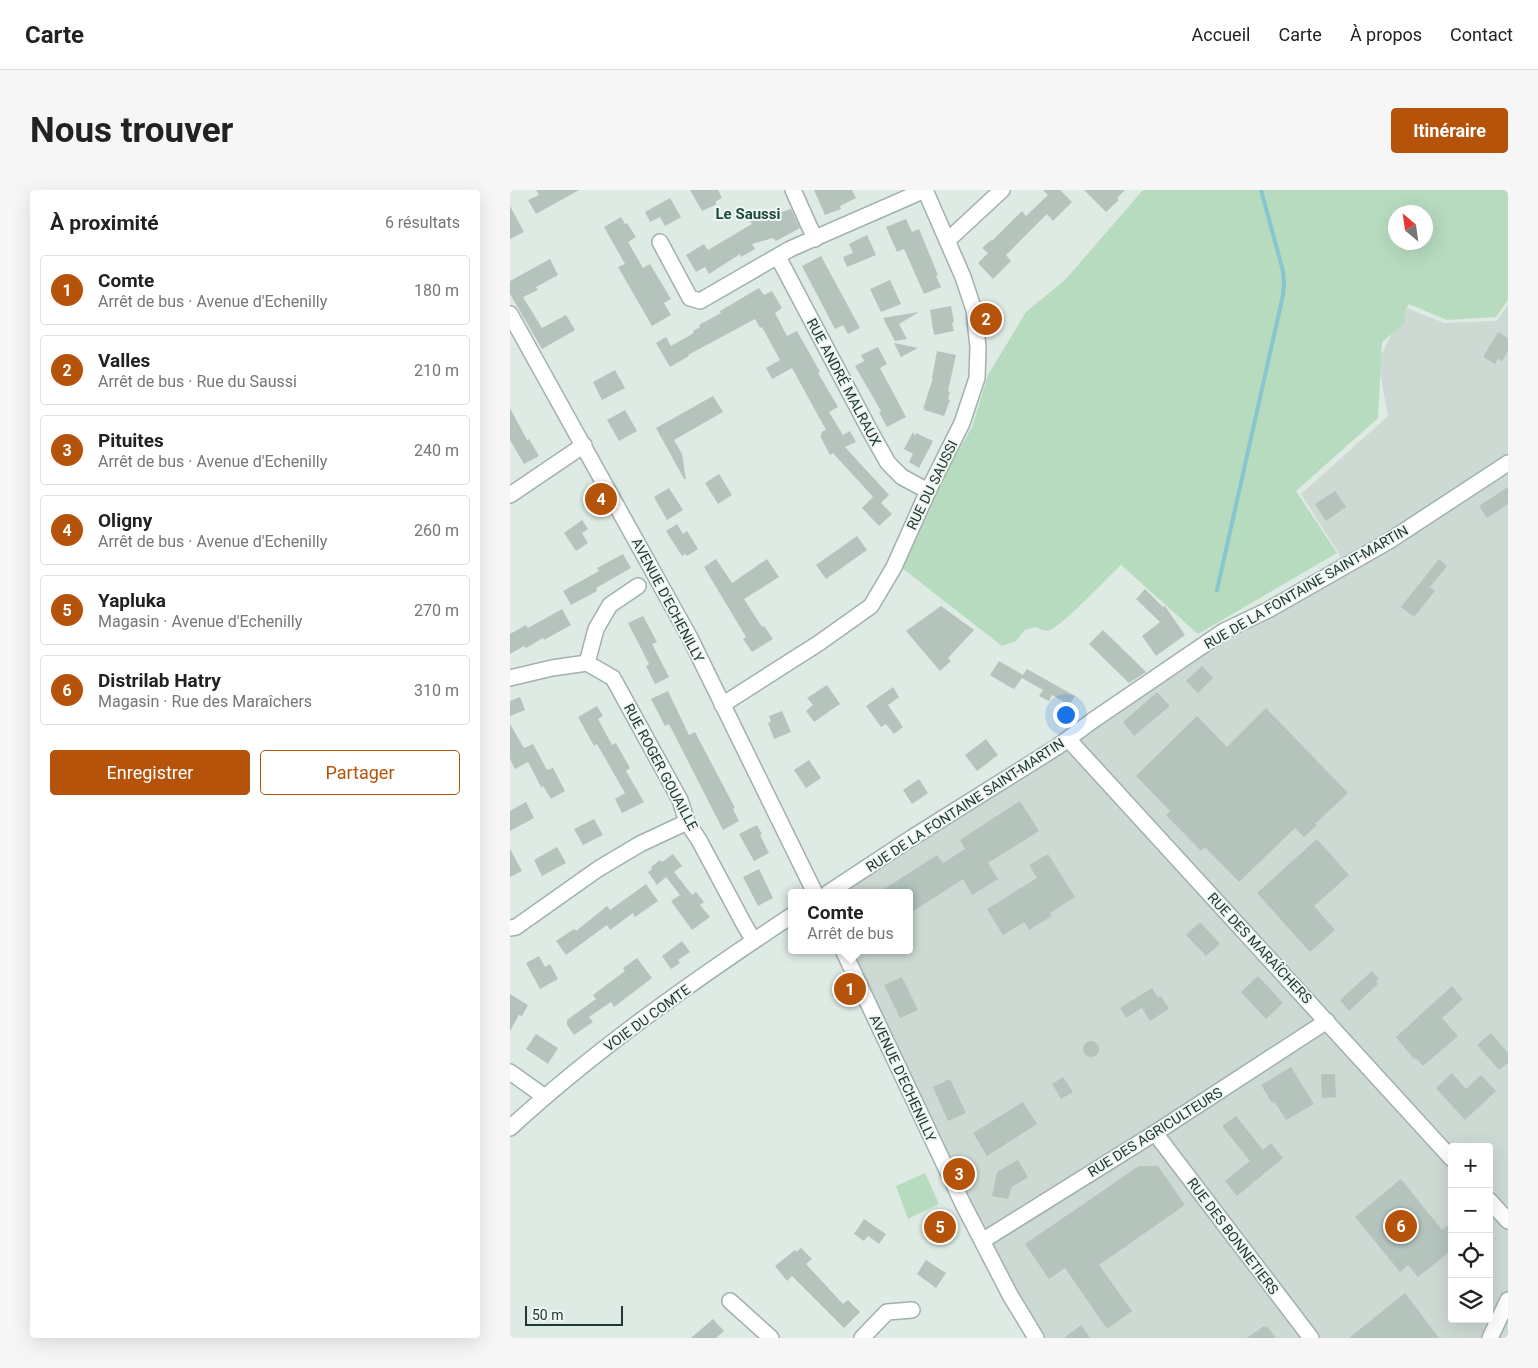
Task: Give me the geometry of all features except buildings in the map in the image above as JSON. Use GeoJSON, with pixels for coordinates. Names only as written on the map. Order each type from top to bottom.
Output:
{"type":"FeatureCollection","features":[{"type":"Feature","properties":{"kind":"street"},"geometry":{"type":"LineString","coordinates":[[793,190],[814,239]]}},
{"type":"Feature","properties":{"kind":"street"},"geometry":{"type":"LineString","coordinates":[[660,242],[690,298],[700,301],[790,249],[925,190]]}},
{"type":"Feature","properties":{"kind":"street","name":"RUE DU SAUSSI"},"geometry":{"type":"LineString","coordinates":[[722,705],[819,643],[871,606],[894,567],[962,423],[977,378],[978,347],[974,310],[963,277],[925,190]]}},
{"type":"Feature","properties":{"kind":"street"},"geometry":{"type":"LineString","coordinates":[[948,241],[1002,190]]}},
{"type":"Feature","properties":{"kind":"street","name":"RUE ANDRÉ MALRAUX"},"geometry":{"type":"LineString","coordinates":[[778,257],[888,463],[902,477],[928,492]]}},
{"type":"Feature","properties":{"kind":"street","name":"AVENUE D'ECHENILLY"},"geometry":{"type":"LineString","coordinates":[[510,314],[690,638],[813,889]]}},
{"type":"Feature","properties":{"kind":"street"},"geometry":{"type":"LineString","coordinates":[[510,495],[584,445]]}},
{"type":"Feature","properties":{"kind":"street","name":"RUE DE LA FONTAINE SAINT-MARTIN"},"geometry":{"type":"LineString","coordinates":[[834,889],[1068,739],[1224,631],[1268,610],[1381,546],[1508,463]]}},
{"type":"Feature","properties":{"kind":"street"},"geometry":{"type":"LineString","coordinates":[[510,678],[552,668],[587,663],[596,629],[610,605],[638,586]]}},
{"type":"Feature","properties":{"kind":"street","name":"RUE ROGER GOUAILLE"},"geometry":{"type":"LineString","coordinates":[[587,663],[614,678],[680,800],[687,822],[700,840],[754,940]]}},
{"type":"Feature","properties":{"kind":"street","name":"RUE DES MARAÎCHERS"},"geometry":{"type":"LineString","coordinates":[[1068,739],[1448,1155]]}},
{"type":"Feature","properties":{"kind":"street"},"geometry":{"type":"LineString","coordinates":[[510,928],[516,927],[598,869],[640,844],[687,822]]}},
{"type":"Feature","properties":{"kind":"street","name":"VOIE DU COMTE"},"geometry":{"type":"LineString","coordinates":[[510,1128],[545,1096],[605,1048],[754,940],[788,918]]}},
{"type":"Feature","properties":{"kind":"street","name":"AVENUE D'ECHENILLY"},"geometry":{"type":"LineString","coordinates":[[845,954],[961,1200],[1010,1295],[1036,1338]]}},
{"type":"Feature","properties":{"kind":"street","name":"RUE DES AGRICULTEURS"},"geometry":{"type":"LineString","coordinates":[[982,1241],[1155,1133],[1327,1021]]}},
{"type":"Feature","properties":{"kind":"street"},"geometry":{"type":"LineString","coordinates":[[510,1072],[545,1096]]}},
{"type":"Feature","properties":{"kind":"street","name":"RUE DES BONNETIERS"},"geometry":{"type":"LineString","coordinates":[[1155,1133],[1312,1338]]}},
{"type":"Feature","properties":{"kind":"street"},"geometry":{"type":"LineString","coordinates":[[1493,1204],[1508,1221]]}},
{"type":"Feature","properties":{"kind":"street"},"geometry":{"type":"LineString","coordinates":[[1490,1338],[1508,1300]]}},
{"type":"Feature","properties":{"kind":"street"},"geometry":{"type":"LineString","coordinates":[[730,1301],[771,1338]]}},
{"type":"Feature","properties":{"kind":"street"},"geometry":{"type":"LineString","coordinates":[[862,1338],[887,1312],[912,1310]]}},
{"type":"Feature","properties":{"kind":"shaded area"},"geometry":{"type":"Polygon","coordinates":[[[1508,304],[1508,1338],[1029,1338],[845,954],[913,954],[913,889],[845,889],[1068,747],[1209,635],[1341,557],[1301,494],[1388,416],[1378,362],[1404,307],[1444,323],[1497,321],[1508,304]]]}},
{"type":"Feature","properties":{"kind":"green space"},"geometry":{"type":"Polygon","coordinates":[[[1143,190],[1508,190],[1508,300],[1496,317],[1447,320],[1409,304],[1405,310],[1405,323],[1382,342],[1378,418],[1296,491],[1337,553],[1198,634],[1121,565],[1053,629],[1046,631],[1036,627],[1025,630],[1016,641],[1002,646],[902,568],[950,465],[972,427],[988,375],[1026,312],[1065,280],[1143,190]]]}},
{"type":"Feature","properties":{"kind":"green space"},"geometry":{"type":"Polygon","coordinates":[[[925,1173],[939,1204],[908,1219],[896,1186],[925,1173]]]}},
{"type":"Feature","properties":{"kind":"waterway"},"geometry":{"type":"LineString","coordinates":[[1217,590],[1283,295],[1283,271],[1261,190]]}},
{"type":"Feature","properties":{"kind":"place","name":"Valles"},"geometry":{"type":"Point","coordinates":[986,319]}},
{"type":"Feature","properties":{"kind":"place","name":"Oligny"},"geometry":{"type":"Point","coordinates":[601,499]}},
{"type":"Feature","properties":{"kind":"place","name":"Comte"},"geometry":{"type":"Point","coordinates":[850,989]}},
{"type":"Feature","properties":{"kind":"place","name":"Pituites"},"geometry":{"type":"Point","coordinates":[959,1174]}},
{"type":"Feature","properties":{"kind":"place","name":"Distrilab Hatry"},"geometry":{"type":"Point","coordinates":[1401,1226]}},
{"type":"Feature","properties":{"kind":"place","name":"Yapluka"},"geometry":{"type":"Point","coordinates":[940,1227]}},
{"type":"Feature","properties":{"kind":"district","name":"Le Saussi"},"geometry":{"type":"Point","coordinates":[748,214]}}]}
